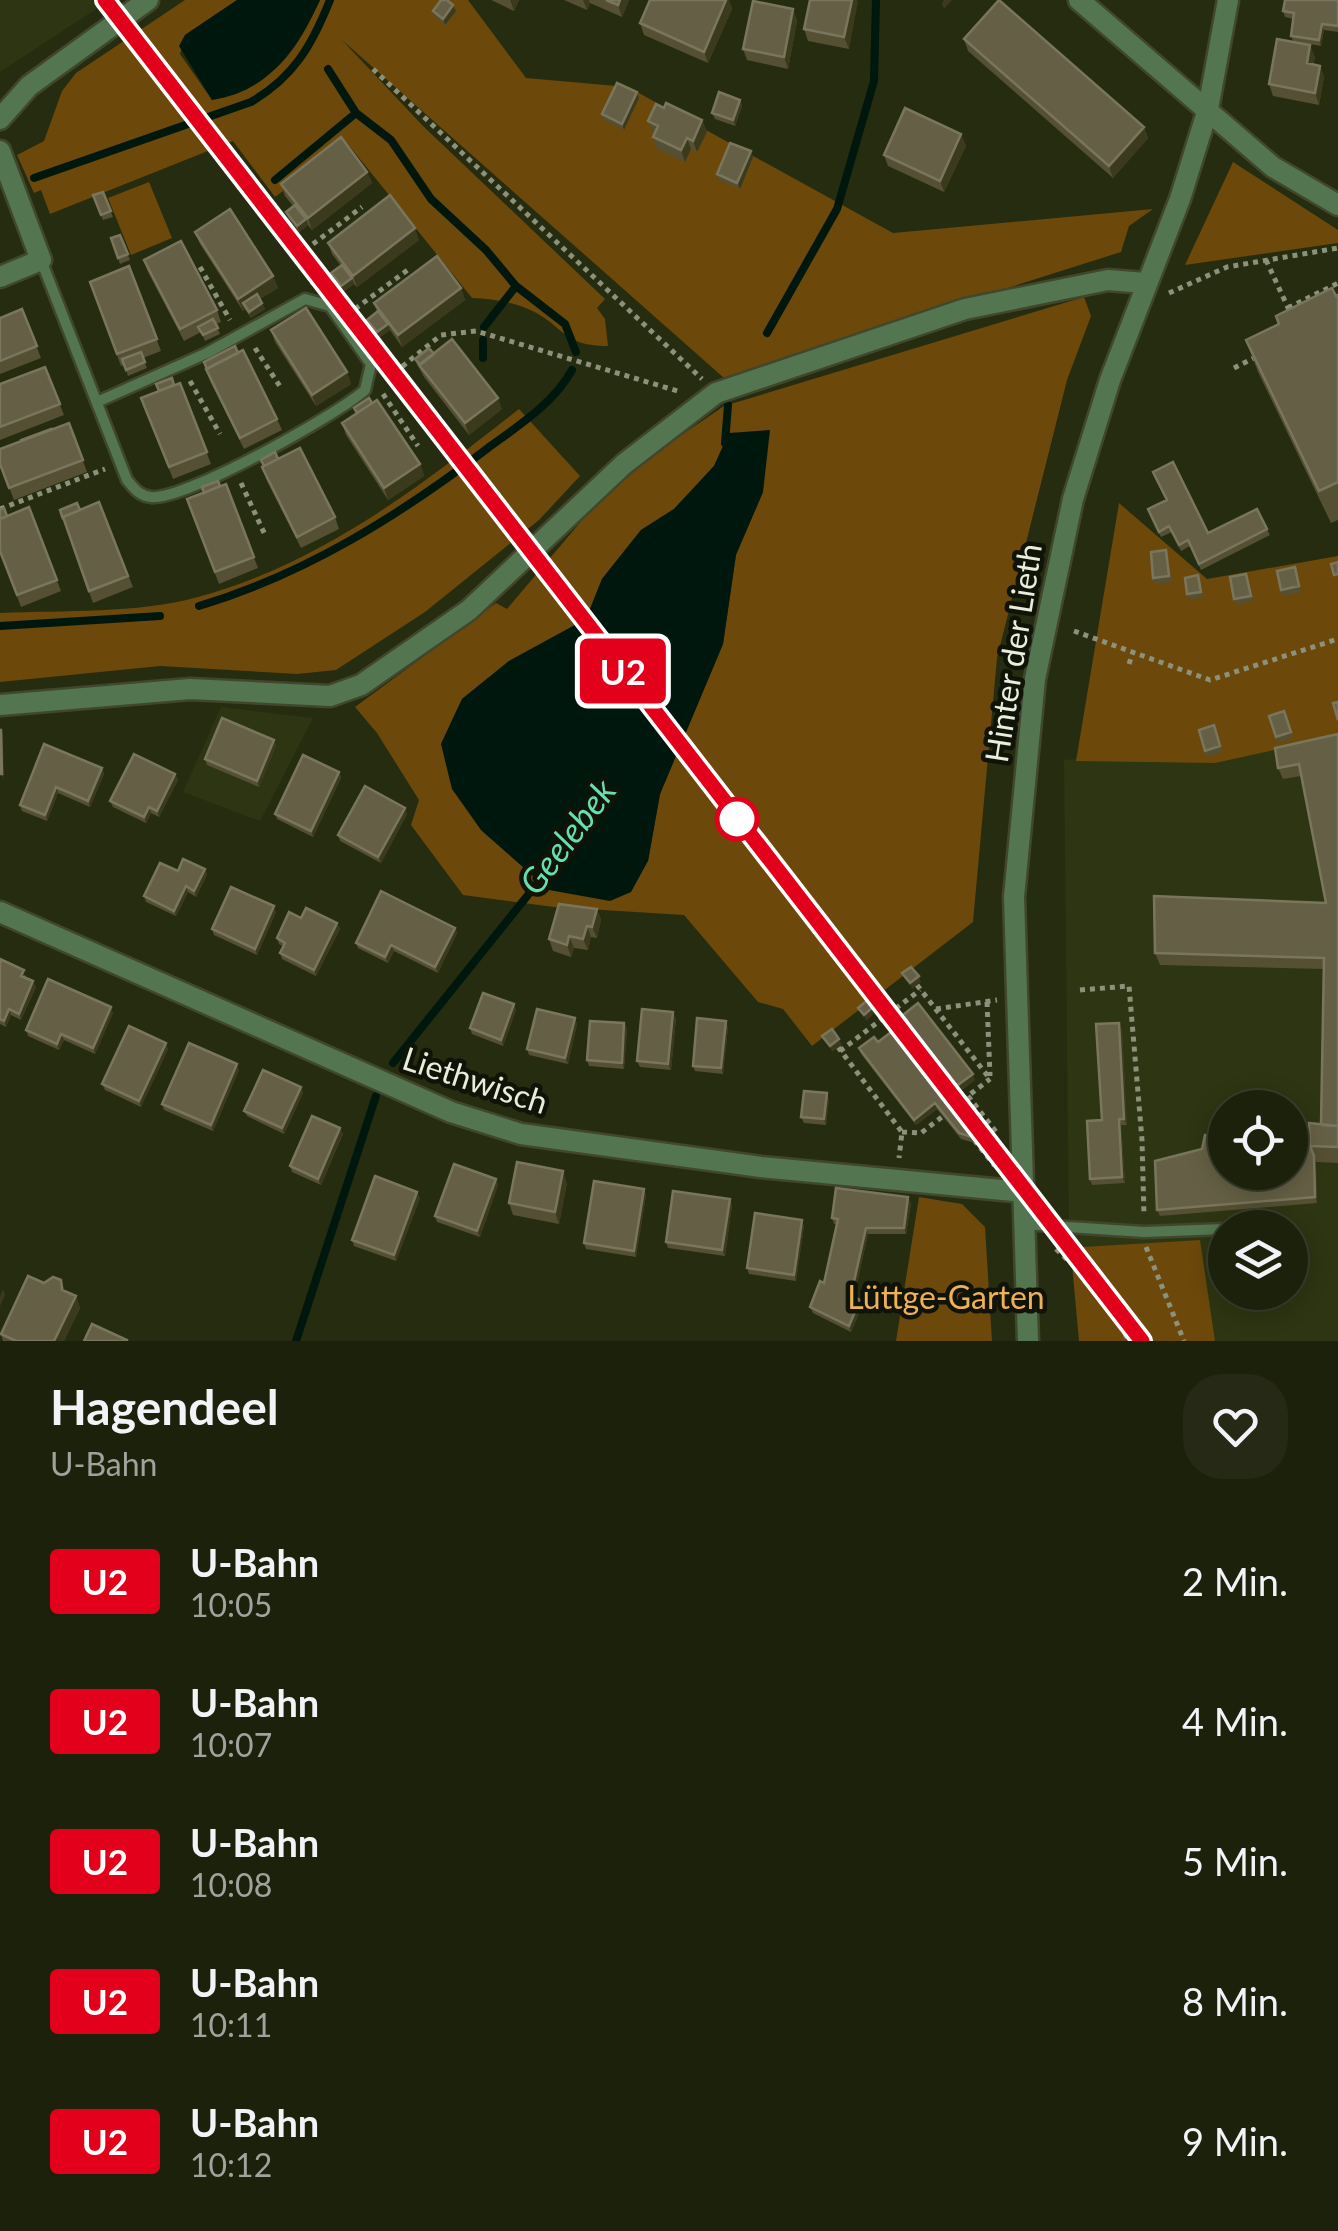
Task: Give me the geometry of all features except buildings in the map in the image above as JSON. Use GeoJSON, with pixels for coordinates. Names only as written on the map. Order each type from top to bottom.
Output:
{"type":"FeatureCollection","features":[{"type":"Feature","properties":{"kind":"street"},"geometry":{"type":"LineString","coordinates":[[0,119],[44,73],[148,0]]}},
{"type":"Feature","properties":{"kind":"street"},"geometry":{"type":"LineString","coordinates":[[1079,0],[1273,167],[1338,205]]}},
{"type":"Feature","properties":{"kind":"street","name":"Hinter der Lieth"},"geometry":{"type":"LineString","coordinates":[[1028,1341],[1020,1192],[1024,1135],[1015,997],[1014,897],[1035,679],[1074,499],[1145,283],[1180,199],[1208,109],[1228,0]]}},
{"type":"Feature","properties":{"kind":"street"},"geometry":{"type":"LineString","coordinates":[[0,277],[41,260],[1,154]]}},
{"type":"Feature","properties":{"kind":"street"},"geometry":{"type":"LineString","coordinates":[[0,705],[190,689],[330,696],[361,685],[469,610],[624,464],[716,394],[965,309],[1108,280],[1145,283]]}},
{"type":"Feature","properties":{"kind":"street","name":"Liethwisch"},"geometry":{"type":"LineString","coordinates":[[0,912],[451,1112],[521,1134],[1020,1192]]}},
{"type":"Feature","properties":{"kind":"lane"},"geometry":{"type":"LineString","coordinates":[[41,260],[121,463],[136,492],[149,498],[163,496],[234,466],[357,398],[371,377],[367,356],[330,306],[304,299],[181,365],[97,402]]}},
{"type":"Feature","properties":{"kind":"lane"},"geometry":{"type":"LineString","coordinates":[[1022,1224],[1144,1232],[1208,1230]]}},
{"type":"Feature","properties":{"kind":"path"},"geometry":{"type":"LineString","coordinates":[[373,69],[716,394]]}},
{"type":"Feature","properties":{"kind":"path"},"geometry":{"type":"LineString","coordinates":[[248,192],[313,276],[314,299]]}},
{"type":"Feature","properties":{"kind":"path"},"geometry":{"type":"LineString","coordinates":[[297,256],[362,207]]}},
{"type":"Feature","properties":{"kind":"path"},"geometry":{"type":"LineString","coordinates":[[1169,294],[1227,267],[1338,248]]}},
{"type":"Feature","properties":{"kind":"path"},"geometry":{"type":"LineString","coordinates":[[1266,260],[1295,321]]}},
{"type":"Feature","properties":{"kind":"path"},"geometry":{"type":"LineString","coordinates":[[200,267],[281,388]]}},
{"type":"Feature","properties":{"kind":"path"},"geometry":{"type":"LineString","coordinates":[[340,320],[408,270]]}},
{"type":"Feature","properties":{"kind":"path"},"geometry":{"type":"LineString","coordinates":[[1288,308],[1338,284]]}},
{"type":"Feature","properties":{"kind":"path"},"geometry":{"type":"LineString","coordinates":[[418,446],[371,377],[393,374],[442,335],[476,331],[680,391],[699,407]]}},
{"type":"Feature","properties":{"kind":"path"},"geometry":{"type":"LineString","coordinates":[[1234,368],[1268,351]]}},
{"type":"Feature","properties":{"kind":"path"},"geometry":{"type":"LineString","coordinates":[[181,365],[220,434]]}},
{"type":"Feature","properties":{"kind":"path"},"geometry":{"type":"LineString","coordinates":[[393,374],[408,384],[437,420]]}},
{"type":"Feature","properties":{"kind":"path"},"geometry":{"type":"LineString","coordinates":[[0,509],[121,463]]}},
{"type":"Feature","properties":{"kind":"path"},"geometry":{"type":"LineString","coordinates":[[234,466],[266,537]]}},
{"type":"Feature","properties":{"kind":"path"},"geometry":{"type":"LineString","coordinates":[[1074,631],[1210,680],[1338,639]]}},
{"type":"Feature","properties":{"kind":"path"},"geometry":{"type":"LineString","coordinates":[[1129,664],[1133,652]]}},
{"type":"Feature","properties":{"kind":"path"},"geometry":{"type":"LineString","coordinates":[[1080,990],[1129,986],[1142,1140],[1144,1232],[1152,1268],[1184,1341]]}},
{"type":"Feature","properties":{"kind":"path"},"geometry":{"type":"LineString","coordinates":[[896,1180],[902,1132],[839,1049],[918,988],[990,1079]]}},
{"type":"Feature","properties":{"kind":"path"},"geometry":{"type":"LineString","coordinates":[[936,1009],[1015,997]]}},
{"type":"Feature","properties":{"kind":"path"},"geometry":{"type":"LineString","coordinates":[[986,1002],[990,1079]]}},
{"type":"Feature","properties":{"kind":"path"},"geometry":{"type":"LineString","coordinates":[[902,1132],[921,1134],[990,1079]]}},
{"type":"Feature","properties":{"kind":"path"},"geometry":{"type":"LineString","coordinates":[[968,1096],[998,1134],[1024,1135]]}},
{"type":"Feature","properties":{"kind":"path"},"geometry":{"type":"LineString","coordinates":[[946,1102],[951,1110]]}},
{"type":"Feature","properties":{"kind":"path"},"geometry":{"type":"LineString","coordinates":[[972,1137],[1020,1192]]}},
{"type":"Feature","properties":{"kind":"path"},"geometry":{"type":"LineString","coordinates":[[1056,1249],[1097,1288],[1129,1341]]}},
{"type":"Feature","properties":{"kind":"shaded area"},"geometry":{"type":"Polygon","coordinates":[[[0,0],[110,0],[0,72],[0,0]]]}},
{"type":"Feature","properties":{"kind":"shaded area"},"geometry":{"type":"Polygon","coordinates":[[[221,707],[313,718],[260,821],[183,792],[221,707]]]}},
{"type":"Feature","properties":{"kind":"shaded area"},"geometry":{"type":"Polygon","coordinates":[[[1338,736],[1338,1341],[1149,1341],[1109,1274],[1069,1232],[1064,760],[1338,736]]]}},
{"type":"Feature","properties":{"kind":"green space"},"geometry":{"type":"Polygon","coordinates":[[[185,0],[237,0],[185,35],[180,54],[212,100],[252,84],[280,65],[301,38],[320,0],[468,0],[526,78],[628,87],[893,233],[1153,209],[1129,226],[1121,252],[724,378],[342,40],[423,126],[605,299],[597,308],[605,319],[608,346],[571,339],[521,306],[472,298],[347,143],[275,197],[233,141],[50,214],[41,190],[34,193],[17,155],[44,141],[62,91],[76,73],[185,0]]]}},
{"type":"Feature","properties":{"kind":"green space"},"geometry":{"type":"Polygon","coordinates":[[[1233,162],[1338,230],[1338,243],[1185,265],[1233,162]]]}},
{"type":"Feature","properties":{"kind":"green space"},"geometry":{"type":"Polygon","coordinates":[[[149,182],[172,238],[131,255],[108,198],[149,182]]]}},
{"type":"Feature","properties":{"kind":"green space"},"geometry":{"type":"Polygon","coordinates":[[[1084,297],[1091,316],[1067,380],[997,658],[973,922],[812,1046],[783,1009],[758,1002],[684,915],[554,907],[463,895],[411,825],[419,800],[377,733],[355,707],[496,603],[507,609],[616,480],[724,406],[1084,297]],[[729,433],[714,466],[674,509],[641,530],[602,579],[586,619],[509,661],[462,699],[441,744],[481,830],[549,890],[648,861],[660,794],[723,644],[736,554],[763,492],[729,433]]]}},
{"type":"Feature","properties":{"kind":"green space"},"geometry":{"type":"Polygon","coordinates":[[[519,409],[580,476],[539,520],[425,612],[336,670],[297,674],[160,666],[0,682],[0,613],[150,606],[243,583],[286,565],[368,520],[519,409]]]}},
{"type":"Feature","properties":{"kind":"green space"},"geometry":{"type":"Polygon","coordinates":[[[1119,503],[1207,579],[1338,556],[1338,736],[1215,763],[1076,761],[1119,503]]]}},
{"type":"Feature","properties":{"kind":"green space","name":"Lüttge-Garten"},"geometry":{"type":"Polygon","coordinates":[[[919,1197],[962,1204],[985,1227],[992,1341],[896,1341],[919,1197]]]}},
{"type":"Feature","properties":{"kind":"green space"},"geometry":{"type":"Polygon","coordinates":[[[1069,1232],[1083,1247],[1200,1240],[1215,1341],[1079,1341],[1069,1232]]]}},
{"type":"Feature","properties":{"kind":"water"},"geometry":{"type":"Polygon","coordinates":[[[237,0],[320,0],[302,35],[279,65],[250,87],[212,100],[179,46],[185,35],[237,0]]]}},
{"type":"Feature","properties":{"kind":"water"},"geometry":{"type":"Polygon","coordinates":[[[770,430],[763,492],[736,555],[723,644],[660,794],[648,861],[631,892],[610,901],[549,890],[481,830],[452,789],[441,744],[462,699],[509,661],[586,619],[602,579],[641,530],[674,509],[714,466],[729,433],[770,430]]]}},
{"type":"Feature","properties":{"kind":"waterway"},"geometry":{"type":"LineString","coordinates":[[34,178],[251,102],[290,71],[316,31],[330,0]]}},
{"type":"Feature","properties":{"kind":"waterway","name":"Geelebek"},"geometry":{"type":"LineString","coordinates":[[767,333],[837,209],[874,81],[876,0]]}},
{"type":"Feature","properties":{"kind":"waterway"},"geometry":{"type":"LineString","coordinates":[[328,69],[356,113],[391,140],[431,199],[486,250],[516,286],[565,324],[576,352]]}},
{"type":"Feature","properties":{"kind":"waterway"},"geometry":{"type":"LineString","coordinates":[[275,180],[356,113]]}},
{"type":"Feature","properties":{"kind":"waterway"},"geometry":{"type":"LineString","coordinates":[[484,327],[516,286]]}},
{"type":"Feature","properties":{"kind":"waterway"},"geometry":{"type":"LineString","coordinates":[[483,340],[483,358]]}},
{"type":"Feature","properties":{"kind":"waterway"},"geometry":{"type":"LineString","coordinates":[[199,606],[314,560],[386,519],[523,422],[556,393],[572,370]]}},
{"type":"Feature","properties":{"kind":"waterway","name":"Geelebek"},"geometry":{"type":"LineString","coordinates":[[725,443],[728,405]]}},
{"type":"Feature","properties":{"kind":"waterway"},"geometry":{"type":"LineString","coordinates":[[0,626],[160,616]]}},
{"type":"Feature","properties":{"kind":"waterway","name":"Geelebek"},"geometry":{"type":"LineString","coordinates":[[393,1063],[544,875]]}},
{"type":"Feature","properties":{"kind":"waterway","name":"Geelebek"},"geometry":{"type":"LineString","coordinates":[[296,1341],[376,1096]]}},
{"type":"Feature","properties":{"kind":"metro line","name":"U2"},"geometry":{"type":"LineString","coordinates":[[105,0],[1142,1341]]}}]}
